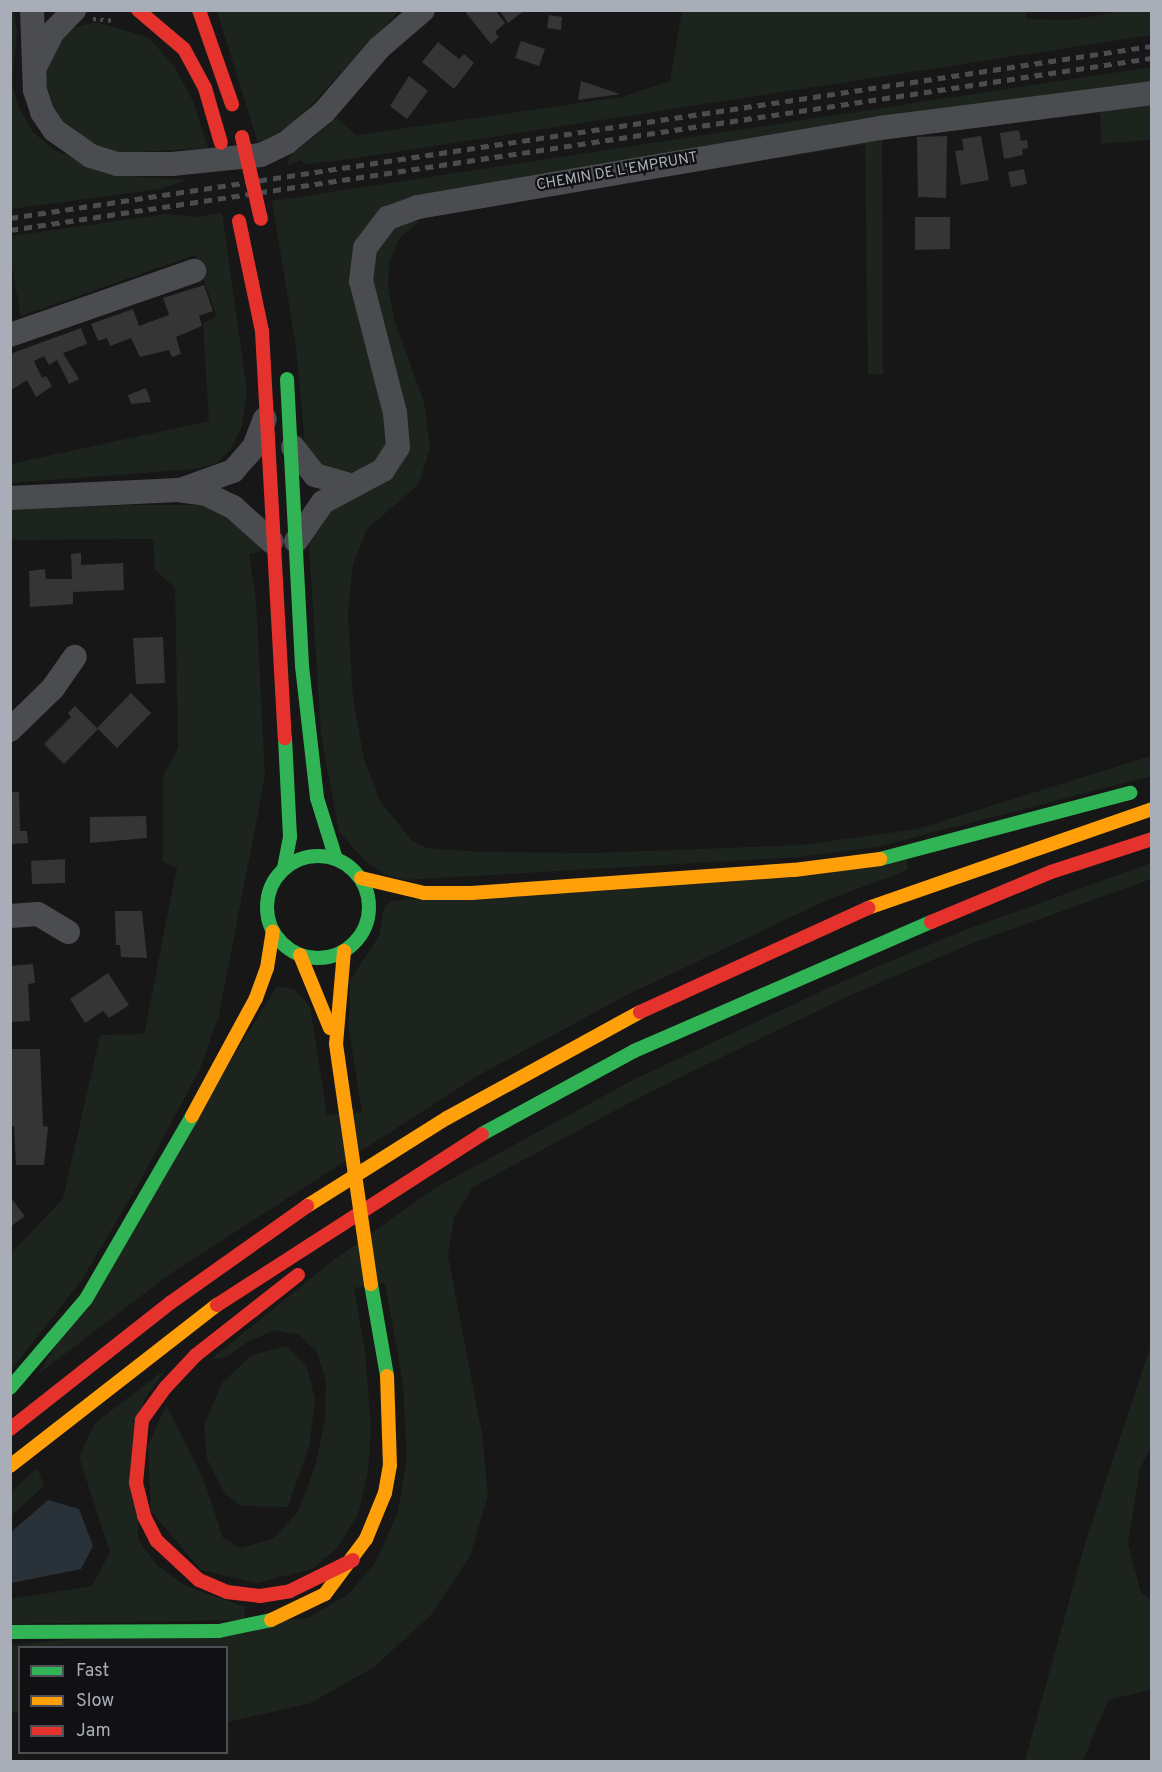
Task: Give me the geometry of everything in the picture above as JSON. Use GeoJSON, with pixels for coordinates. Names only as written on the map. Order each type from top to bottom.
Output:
{"type":"FeatureCollection","features":[{"type":"Feature","properties":{"kind":"main road"},"geometry":{"type":"LineString","coordinates":[[138,10],[184,49],[205,88],[229,176]]}},
{"type":"Feature","properties":{"kind":"main road"},"geometry":{"type":"LineString","coordinates":[[199,10],[242,137],[265,238]]}},
{"type":"Feature","properties":{"kind":"main road"},"geometry":{"type":"LineString","coordinates":[[238,215],[262,331],[268,413],[272,542],[290,795],[290,837],[284,868]]}},
{"type":"Feature","properties":{"kind":"main road"},"geometry":{"type":"LineString","coordinates":[[286,368],[293,447],[302,666],[312,762],[321,818],[336,859]]}},
{"type":"Feature","properties":{"kind":"main road"},"geometry":{"type":"LineString","coordinates":[[10,1388],[41,1356],[86,1299],[142,1208],[256,998],[267,968],[273,931],[268,898],[273,882],[284,868],[300,859],[318,855],[336,859],[361,878],[424,893],[471,893],[794,870],[898,855],[1143,789]]}},
{"type":"Feature","properties":{"kind":"main road"},"geometry":{"type":"LineString","coordinates":[[10,1429],[170,1303],[300,1210],[447,1118],[622,1022],[736,966],[892,898],[1152,809]]}},
{"type":"Feature","properties":{"kind":"main road"},"geometry":{"type":"LineString","coordinates":[[10,1466],[186,1326],[460,1146],[634,1051],[749,998],[1051,872],[1152,839]]}},
{"type":"Feature","properties":{"kind":"main road"},"geometry":{"type":"LineString","coordinates":[[300,955],[323,957],[344,951],[357,940],[369,910],[361,878]]}},
{"type":"Feature","properties":{"kind":"main road"},"geometry":{"type":"LineString","coordinates":[[273,931],[300,955],[336,1044]]}},
{"type":"Feature","properties":{"kind":"main road"},"geometry":{"type":"LineString","coordinates":[[10,1632],[219,1631],[266,1623],[325,1594],[353,1560],[375,1519],[390,1466],[388,1383],[336,1044],[344,951]]}},
{"type":"Feature","properties":{"kind":"main road"},"geometry":{"type":"LineString","coordinates":[[349,1239],[427,1186],[460,1146]]}},
{"type":"Feature","properties":{"kind":"main road"},"geometry":{"type":"LineString","coordinates":[[310,1266],[196,1355],[165,1388],[142,1420],[136,1483],[144,1516],[157,1541],[199,1580],[227,1592],[260,1596],[290,1591],[353,1560]]}},
{"type":"Feature","properties":{"kind":"street"},"geometry":{"type":"LineString","coordinates":[[32,10],[32,71],[42,112],[54,130],[92,156],[117,164],[172,164],[261,155],[286,143],[311,125],[379,48],[423,10]]}},
{"type":"Feature","properties":{"kind":"street"},"geometry":{"type":"LineString","coordinates":[[32,71],[52,33],[79,15]]}},
{"type":"Feature","properties":{"kind":"street","name":"CHEMIN DE L'EMPRUNT"},"geometry":{"type":"LineString","coordinates":[[296,541],[323,502],[351,485],[383,470],[398,447],[395,413],[361,281],[365,248],[388,218],[418,207],[649,166],[902,125],[1152,93]]}},
{"type":"Feature","properties":{"kind":"street"},"geometry":{"type":"LineString","coordinates":[[10,335],[194,271]]}},
{"type":"Feature","properties":{"kind":"street"},"geometry":{"type":"LineString","coordinates":[[178,490],[233,471],[254,447],[268,413]]}},
{"type":"Feature","properties":{"kind":"street"},"geometry":{"type":"LineString","coordinates":[[293,447],[315,475],[351,485]]}},
{"type":"Feature","properties":{"kind":"street"},"geometry":{"type":"LineString","coordinates":[[10,498],[178,490],[206,494],[233,507],[272,542]]}},
{"type":"Feature","properties":{"kind":"street"},"geometry":{"type":"LineString","coordinates":[[10,730],[53,688],[75,657]]}},
{"type":"Feature","properties":{"kind":"street"},"geometry":{"type":"LineString","coordinates":[[10,916],[38,914],[68,932]]}},
{"type":"Feature","properties":{"kind":"path"},"geometry":{"type":"LineString","coordinates":[[79,15],[121,22]]}},
{"type":"Feature","properties":{"kind":"shaded area"},"geometry":{"type":"Polygon","coordinates":[[[14,10],[17,31],[12,83],[19,108],[33,132],[54,150],[117,175],[187,180],[160,189],[11,209],[10,11],[14,10]]]}},
{"type":"Feature","properties":{"kind":"shaded area"},"geometry":{"type":"Polygon","coordinates":[[[217,11],[399,11],[293,124],[258,143],[217,11]]]}},
{"type":"Feature","properties":{"kind":"shaded area"},"geometry":{"type":"Polygon","coordinates":[[[682,11],[1026,11],[1027,19],[1073,20],[1119,11],[1151,11],[1151,35],[343,160],[305,164],[301,160],[288,165],[289,157],[337,118],[356,135],[622,97],[670,81],[682,11]]]}},
{"type":"Feature","properties":{"kind":"shaded area"},"geometry":{"type":"Polygon","coordinates":[[[95,22],[148,37],[174,66],[193,101],[208,148],[123,153],[97,146],[67,129],[53,107],[45,77],[55,50],[70,29],[95,22]]]}},
{"type":"Feature","properties":{"kind":"shaded area"},"geometry":{"type":"Polygon","coordinates":[[[1151,67],[1151,88],[365,229],[390,448],[374,468],[342,476],[306,455],[296,347],[272,201],[1151,67]]]}},
{"type":"Feature","properties":{"kind":"shaded area"},"geometry":{"type":"Polygon","coordinates":[[[1151,99],[1151,140],[1101,144],[1100,106],[1151,99]]]}},
{"type":"Feature","properties":{"kind":"shaded area"},"geometry":{"type":"Polygon","coordinates":[[[882,135],[883,374],[868,375],[865,144],[663,177],[882,135]]]}},
{"type":"Feature","properties":{"kind":"shaded area"},"geometry":{"type":"Polygon","coordinates":[[[222,213],[247,391],[242,426],[231,449],[216,464],[194,469],[11,483],[11,464],[209,421],[203,323],[217,317],[195,255],[21,316],[11,262],[11,236],[166,214],[199,217],[222,213]]]}},
{"type":"Feature","properties":{"kind":"shaded area"},"geometry":{"type":"Polygon","coordinates":[[[407,216],[419,222],[400,237],[389,264],[388,286],[395,322],[424,402],[430,448],[419,484],[367,529],[353,564],[348,615],[353,699],[364,759],[380,801],[412,841],[427,848],[484,852],[594,853],[801,845],[917,829],[1151,756],[1151,776],[877,847],[800,857],[405,880],[384,874],[363,859],[339,831],[321,735],[309,545],[321,516],[398,466],[368,283],[380,238],[407,216]]]}},
{"type":"Feature","properties":{"kind":"shaded area"},"geometry":{"type":"Polygon","coordinates":[[[128,505],[197,505],[226,510],[256,535],[261,552],[249,554],[256,600],[265,776],[219,1015],[200,1069],[137,1187],[81,1281],[11,1370],[11,1253],[63,1199],[100,1035],[144,1034],[177,868],[163,862],[163,777],[178,748],[175,588],[155,570],[153,539],[11,540],[11,510],[128,505]]]}},
{"type":"Feature","properties":{"kind":"shaded area"},"geometry":{"type":"Polygon","coordinates":[[[907,860],[908,870],[827,900],[629,994],[479,1075],[173,1272],[38,1374],[277,986],[294,989],[310,1006],[327,1115],[362,1112],[349,1030],[350,980],[379,936],[384,908],[391,901],[907,860]]]}},
{"type":"Feature","properties":{"kind":"shaded area"},"geometry":{"type":"Polygon","coordinates":[[[1151,863],[1151,879],[970,944],[846,997],[644,1095],[473,1187],[454,1218],[448,1256],[482,1434],[488,1496],[470,1556],[431,1615],[374,1667],[311,1703],[228,1722],[228,1646],[18,1646],[18,1713],[11,1712],[10,1645],[308,1618],[349,1594],[375,1563],[398,1512],[407,1457],[403,1384],[385,1283],[354,1288],[365,1351],[371,1428],[368,1471],[358,1514],[337,1548],[312,1569],[257,1583],[201,1570],[151,1511],[148,1446],[166,1405],[205,1483],[223,1538],[241,1548],[273,1539],[298,1512],[315,1466],[325,1420],[326,1382],[317,1352],[299,1335],[275,1330],[249,1341],[226,1357],[210,1360],[331,1262],[435,1188],[631,1081],[841,982],[965,930],[1151,863]]]}},
{"type":"Feature","properties":{"kind":"shaded area"},"geometry":{"type":"Polygon","coordinates":[[[1151,1344],[1151,1448],[1140,1468],[1128,1544],[1141,1593],[1151,1599],[1151,1690],[1108,1700],[1083,1761],[1025,1761],[1084,1547],[1151,1344]]]}},
{"type":"Feature","properties":{"kind":"shaded area"},"geometry":{"type":"Polygon","coordinates":[[[287,1346],[307,1367],[315,1399],[310,1443],[288,1507],[240,1506],[224,1492],[207,1459],[204,1425],[222,1383],[252,1355],[287,1346]]]}},
{"type":"Feature","properties":{"kind":"shaded area"},"geometry":{"type":"Polygon","coordinates":[[[166,1369],[144,1400],[138,1540],[158,1566],[186,1586],[245,1607],[244,1620],[11,1624],[11,1599],[92,1586],[110,1552],[79,1457],[95,1423],[166,1369]]]}},
{"type":"Feature","properties":{"kind":"shaded area"},"geometry":{"type":"Polygon","coordinates":[[[37,1468],[44,1486],[11,1516],[11,1492],[37,1468]]]}},
{"type":"Feature","properties":{"kind":"shaded area"},"geometry":{"type":"Polygon","coordinates":[[[48,1500],[79,1509],[93,1546],[81,1569],[11,1583],[11,1532],[48,1500]]]}},
{"type":"Feature","properties":{"kind":"building"},"geometry":{"type":"Polygon","coordinates":[[[469,10],[495,10],[505,23],[495,32],[499,37],[491,44],[466,13],[469,10]]]}},
{"type":"Feature","properties":{"kind":"building"},"geometry":{"type":"Polygon","coordinates":[[[499,10],[525,10],[508,23],[499,10]]]}},
{"type":"Feature","properties":{"kind":"building"},"geometry":{"type":"Polygon","coordinates":[[[549,15],[562,17],[561,30],[547,28],[549,15]]]}},
{"type":"Feature","properties":{"kind":"building"},"geometry":{"type":"Polygon","coordinates":[[[521,41],[545,49],[539,66],[515,58],[521,41]]]}},
{"type":"Feature","properties":{"kind":"building"},"geometry":{"type":"Polygon","coordinates":[[[438,42],[459,59],[464,54],[474,63],[454,89],[422,62],[438,42]]]}},
{"type":"Feature","properties":{"kind":"building"},"geometry":{"type":"Polygon","coordinates":[[[409,76],[428,91],[407,119],[390,106],[409,76]]]}},
{"type":"Feature","properties":{"kind":"building"},"geometry":{"type":"Polygon","coordinates":[[[581,81],[620,94],[578,100],[581,81]]]}},
{"type":"Feature","properties":{"kind":"building"},"geometry":{"type":"Polygon","coordinates":[[[1019,130],[1021,141],[1027,140],[1028,148],[1022,149],[1023,155],[1004,159],[1000,133],[1019,130]]]}},
{"type":"Feature","properties":{"kind":"building"},"geometry":{"type":"Polygon","coordinates":[[[947,136],[946,198],[918,197],[917,137],[947,136]]]}},
{"type":"Feature","properties":{"kind":"building"},"geometry":{"type":"Polygon","coordinates":[[[981,136],[989,180],[961,185],[955,151],[964,150],[962,139],[981,136]]]}},
{"type":"Feature","properties":{"kind":"building"},"geometry":{"type":"Polygon","coordinates":[[[1024,169],[1027,184],[1011,187],[1008,172],[1024,169]]]}},
{"type":"Feature","properties":{"kind":"building"},"geometry":{"type":"Polygon","coordinates":[[[915,217],[950,217],[950,249],[915,250],[915,217]]]}},
{"type":"Feature","properties":{"kind":"building"},"geometry":{"type":"Polygon","coordinates":[[[204,285],[213,311],[199,316],[202,326],[176,337],[181,354],[172,357],[169,350],[140,357],[131,338],[110,346],[107,338],[98,341],[91,324],[133,309],[139,326],[169,315],[163,298],[204,285]]]}},
{"type":"Feature","properties":{"kind":"building"},"geometry":{"type":"Polygon","coordinates":[[[81,328],[87,344],[63,353],[79,379],[69,384],[57,360],[49,365],[44,356],[34,361],[42,378],[46,376],[52,386],[36,397],[27,380],[10,391],[10,354],[81,328]]]}},
{"type":"Feature","properties":{"kind":"building"},"geometry":{"type":"Polygon","coordinates":[[[146,388],[151,402],[131,404],[128,395],[146,388]]]}},
{"type":"Feature","properties":{"kind":"building"},"geometry":{"type":"Polygon","coordinates":[[[81,553],[81,565],[123,563],[124,590],[73,592],[73,604],[30,607],[29,571],[45,569],[46,579],[72,579],[71,554],[81,553]]]}},
{"type":"Feature","properties":{"kind":"building"},"geometry":{"type":"Polygon","coordinates":[[[163,637],[165,683],[136,684],[133,638],[163,637]]]}},
{"type":"Feature","properties":{"kind":"building"},"geometry":{"type":"Polygon","coordinates":[[[131,693],[151,713],[117,748],[97,728],[131,693]]]}},
{"type":"Feature","properties":{"kind":"building"},"geometry":{"type":"Polygon","coordinates":[[[75,706],[98,729],[64,764],[44,744],[71,717],[68,713],[75,706]]]}},
{"type":"Feature","properties":{"kind":"building"},"geometry":{"type":"Polygon","coordinates":[[[10,792],[19,792],[20,831],[27,831],[28,843],[10,844],[10,792]]]}},
{"type":"Feature","properties":{"kind":"building"},"geometry":{"type":"Polygon","coordinates":[[[146,816],[147,838],[90,843],[90,817],[146,816]]]}},
{"type":"Feature","properties":{"kind":"building"},"geometry":{"type":"Polygon","coordinates":[[[65,859],[65,883],[32,884],[31,861],[65,859]]]}},
{"type":"Feature","properties":{"kind":"building"},"geometry":{"type":"Polygon","coordinates":[[[115,911],[142,911],[147,958],[121,957],[120,945],[116,945],[115,911]]]}},
{"type":"Feature","properties":{"kind":"building"},"geometry":{"type":"Polygon","coordinates":[[[33,964],[35,983],[28,984],[30,1021],[10,1022],[10,966],[33,964]]]}},
{"type":"Feature","properties":{"kind":"building"},"geometry":{"type":"Polygon","coordinates":[[[108,973],[129,1005],[109,1018],[103,1011],[85,1023],[70,999],[108,973]]]}},
{"type":"Feature","properties":{"kind":"building"},"geometry":{"type":"Polygon","coordinates":[[[11,1049],[40,1049],[43,1126],[48,1127],[44,1165],[16,1165],[14,1126],[10,1126],[11,1049]]]}},
{"type":"Feature","properties":{"kind":"building"},"geometry":{"type":"Polygon","coordinates":[[[10,1197],[25,1216],[10,1227],[10,1197]]]}},
{"type":"Feature","properties":{"kind":"railway"},"geometry":{"type":"LineString","coordinates":[[10,218],[1152,46]]}},
{"type":"Feature","properties":{"kind":"railway"},"geometry":{"type":"LineString","coordinates":[[10,230],[1152,58]]}},
{"type":"Feature","properties":{"kind":"traffic: fast"},"geometry":{"type":"LineString","coordinates":[[287,379],[302,666],[317,798],[336,859]]}},
{"type":"Feature","properties":{"kind":"traffic: fast"},"geometry":{"type":"LineString","coordinates":[[284,868],[290,837],[285,738]]}},
{"type":"Feature","properties":{"kind":"traffic: fast"},"geometry":{"type":"LineString","coordinates":[[880,859],[1130,793]]}},
{"type":"Feature","properties":{"kind":"traffic: fast"},"geometry":{"type":"LineString","coordinates":[[318,856],[337,860],[354,871],[365,888],[369,907],[365,926],[354,943],[337,954],[318,958],[299,954],[282,943],[271,926],[267,907],[271,888],[282,871],[299,860],[318,856]]}},
{"type":"Feature","properties":{"kind":"traffic: fast"},"geometry":{"type":"LineString","coordinates":[[482,1134],[634,1051],[931,922]]}},
{"type":"Feature","properties":{"kind":"traffic: fast"},"geometry":{"type":"LineString","coordinates":[[10,1388],[86,1299],[192,1116]]}},
{"type":"Feature","properties":{"kind":"traffic: fast"},"geometry":{"type":"LineString","coordinates":[[371,1284],[387,1376]]}},
{"type":"Feature","properties":{"kind":"traffic: fast"},"geometry":{"type":"LineString","coordinates":[[10,1632],[219,1631],[271,1620]]}},
{"type":"Feature","properties":{"kind":"traffic: slow"},"geometry":{"type":"LineString","coordinates":[[868,908],[1152,809]]}},
{"type":"Feature","properties":{"kind":"traffic: slow"},"geometry":{"type":"LineString","coordinates":[[361,878],[424,893],[471,893],[794,870],[880,859]]}},
{"type":"Feature","properties":{"kind":"traffic: slow"},"geometry":{"type":"LineString","coordinates":[[192,1116],[256,998],[267,968],[273,931]]}},
{"type":"Feature","properties":{"kind":"traffic: slow"},"geometry":{"type":"LineString","coordinates":[[344,951],[336,1044],[346,1113]]}},
{"type":"Feature","properties":{"kind":"traffic: slow"},"geometry":{"type":"LineString","coordinates":[[300,955],[330,1028]]}},
{"type":"Feature","properties":{"kind":"traffic: slow"},"geometry":{"type":"LineString","coordinates":[[307,1206],[447,1118],[640,1012]]}},
{"type":"Feature","properties":{"kind":"traffic: slow"},"geometry":{"type":"LineString","coordinates":[[346,1113],[371,1284]]}},
{"type":"Feature","properties":{"kind":"traffic: slow"},"geometry":{"type":"LineString","coordinates":[[10,1466],[217,1305]]}},
{"type":"Feature","properties":{"kind":"traffic: slow"},"geometry":{"type":"LineString","coordinates":[[271,1620],[325,1594],[366,1539],[385,1493],[390,1466],[387,1376]]}},
{"type":"Feature","properties":{"kind":"traffic: jam"},"geometry":{"type":"LineString","coordinates":[[138,10],[184,49],[205,88],[221,143]]}},
{"type":"Feature","properties":{"kind":"traffic: jam"},"geometry":{"type":"LineString","coordinates":[[199,10],[232,104]]}},
{"type":"Feature","properties":{"kind":"traffic: jam"},"geometry":{"type":"LineString","coordinates":[[242,137],[261,219]]}},
{"type":"Feature","properties":{"kind":"traffic: jam"},"geometry":{"type":"LineString","coordinates":[[239,221],[262,331],[285,738]]}},
{"type":"Feature","properties":{"kind":"traffic: jam"},"geometry":{"type":"LineString","coordinates":[[931,922],[1051,872],[1152,839]]}},
{"type":"Feature","properties":{"kind":"traffic: jam"},"geometry":{"type":"LineString","coordinates":[[640,1012],[868,908]]}},
{"type":"Feature","properties":{"kind":"traffic: jam"},"geometry":{"type":"LineString","coordinates":[[217,1305],[482,1134]]}},
{"type":"Feature","properties":{"kind":"traffic: jam"},"geometry":{"type":"LineString","coordinates":[[10,1429],[170,1303],[307,1206]]}},
{"type":"Feature","properties":{"kind":"traffic: jam"},"geometry":{"type":"LineString","coordinates":[[298,1275],[196,1355],[165,1388],[142,1420],[136,1483],[144,1516],[157,1541],[199,1580],[227,1592],[260,1596],[290,1591],[353,1560]]}}]}
